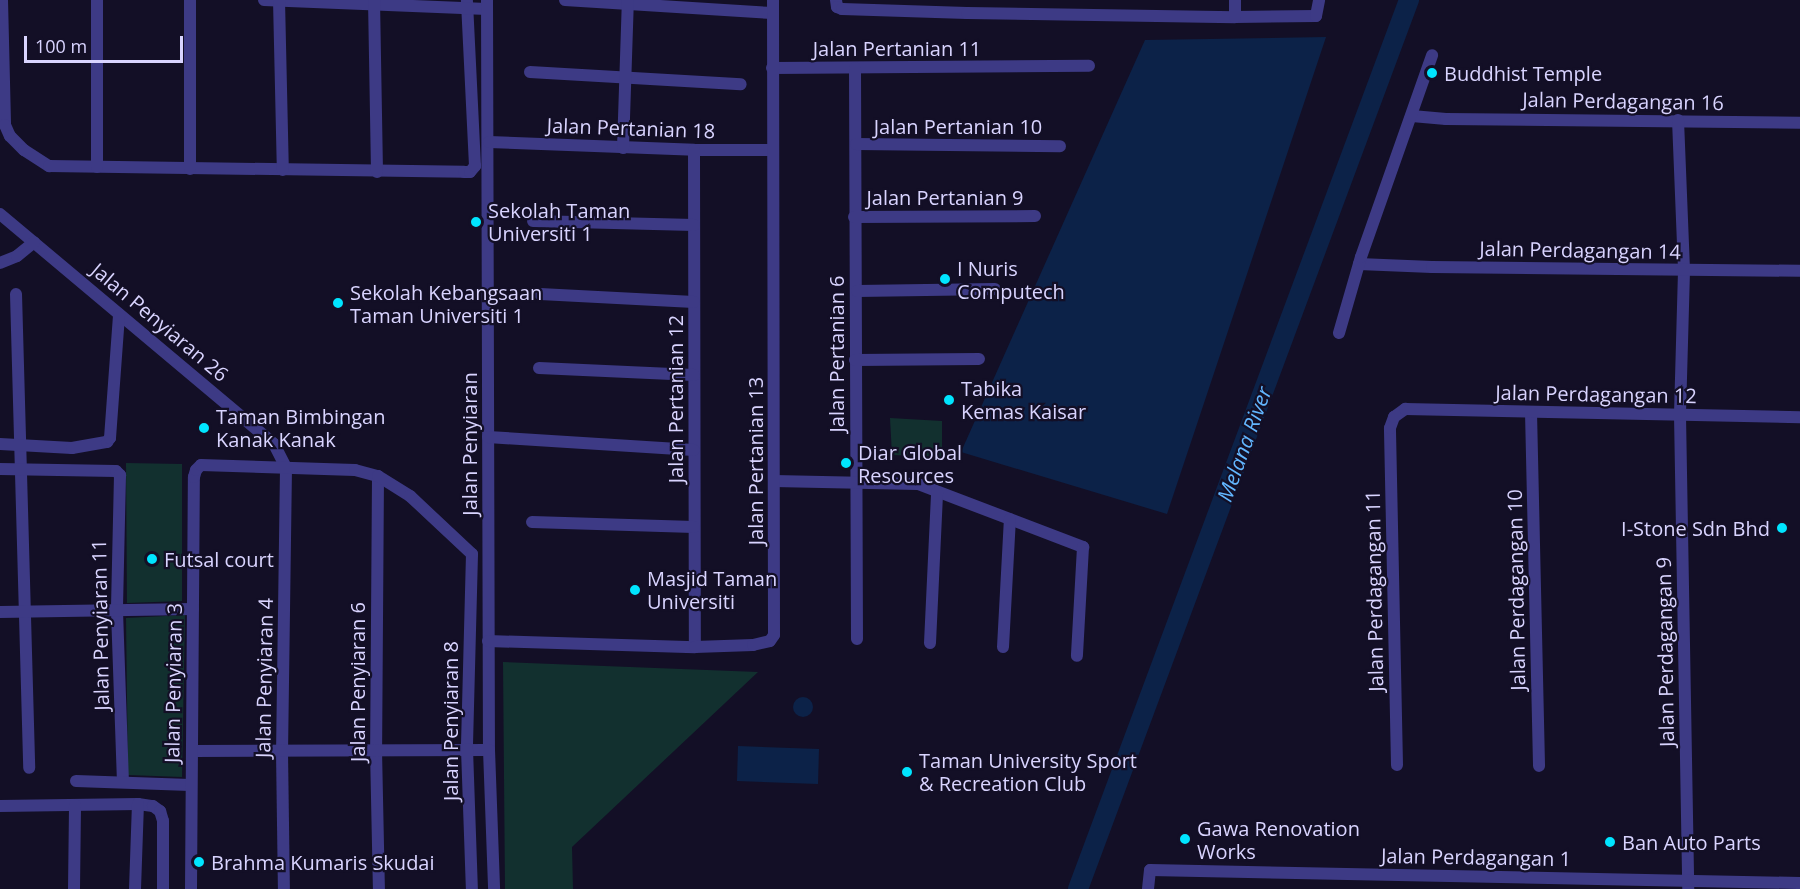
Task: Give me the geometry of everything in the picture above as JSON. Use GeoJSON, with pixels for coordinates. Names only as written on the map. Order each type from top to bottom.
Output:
{"type":"FeatureCollection","features":[{"type":"Feature","properties":{"kind":"street"},"geometry":{"type":"LineString","coordinates":[[2,0],[5,125],[10,136],[24,150],[49,166],[377,172],[470,172],[475,166],[467,5]]}},
{"type":"Feature","properties":{"kind":"street"},"geometry":{"type":"LineString","coordinates":[[97,0],[97,167]]}},
{"type":"Feature","properties":{"kind":"street"},"geometry":{"type":"LineString","coordinates":[[190,0],[190,169]]}},
{"type":"Feature","properties":{"kind":"street"},"geometry":{"type":"LineString","coordinates":[[264,0],[487,5]]}},
{"type":"Feature","properties":{"kind":"street"},"geometry":{"type":"LineString","coordinates":[[565,0],[773,6],[772,68]]}},
{"type":"Feature","properties":{"kind":"street"},"geometry":{"type":"LineString","coordinates":[[836,0],[837,7],[842,9],[967,14],[1316,16],[1319,6]]}},
{"type":"Feature","properties":{"kind":"street"},"geometry":{"type":"LineString","coordinates":[[967,0],[967,14]]}},
{"type":"Feature","properties":{"kind":"street"},"geometry":{"type":"LineString","coordinates":[[1112,0],[1112,14]]}},
{"type":"Feature","properties":{"kind":"street"},"geometry":{"type":"LineString","coordinates":[[1235,0],[1235,17]]}},
{"type":"Feature","properties":{"kind":"street"},"geometry":{"type":"LineString","coordinates":[[279,1],[282,170]]}},
{"type":"Feature","properties":{"kind":"street"},"geometry":{"type":"LineString","coordinates":[[622,148],[628,1]]}},
{"type":"Feature","properties":{"kind":"street"},"geometry":{"type":"LineString","coordinates":[[374,3],[377,172]]}},
{"type":"Feature","properties":{"kind":"street","name":"Jalan Penyiaran"},"geometry":{"type":"LineString","coordinates":[[487,5],[488,641],[494,889]]}},
{"type":"Feature","properties":{"kind":"street"},"geometry":{"type":"LineString","coordinates":[[1339,333],[1359,264],[1432,55]]}},
{"type":"Feature","properties":{"kind":"street","name":"Jalan Pertanian 11"},"geometry":{"type":"LineString","coordinates":[[772,68],[1089,66]]}},
{"type":"Feature","properties":{"kind":"street","name":"Jalan Pertanian 13"},"geometry":{"type":"LineString","coordinates":[[488,641],[695,647],[753,645],[771,640],[774,635],[772,68]]}},
{"type":"Feature","properties":{"kind":"street","name":"Jalan Pertanian 6"},"geometry":{"type":"LineString","coordinates":[[855,68],[857,639]]}},
{"type":"Feature","properties":{"kind":"street"},"geometry":{"type":"LineString","coordinates":[[530,72],[741,84]]}},
{"type":"Feature","properties":{"kind":"street","name":"Jalan Perdagangan 16"},"geometry":{"type":"LineString","coordinates":[[1412,116],[1446,119],[1800,123]]}},
{"type":"Feature","properties":{"kind":"street","name":"Jalan Perdagangan 9"},"geometry":{"type":"LineString","coordinates":[[1678,120],[1684,271],[1680,415],[1688,885]]}},
{"type":"Feature","properties":{"kind":"street","name":"Jalan Pertanian 18"},"geometry":{"type":"LineString","coordinates":[[489,142],[622,148],[773,150]]}},
{"type":"Feature","properties":{"kind":"street","name":"Jalan Pertanian 10"},"geometry":{"type":"LineString","coordinates":[[856,144],[1060,146]]}},
{"type":"Feature","properties":{"kind":"street","name":"Jalan Pertanian 12"},"geometry":{"type":"LineString","coordinates":[[694,150],[695,647]]}},
{"type":"Feature","properties":{"kind":"street","name":"Jalan Penyiaran 26"},"geometry":{"type":"LineString","coordinates":[[0,214],[274,444],[286,468]]}},
{"type":"Feature","properties":{"kind":"street","name":"Jalan Pertanian 9"},"geometry":{"type":"LineString","coordinates":[[854,217],[1035,216]]}},
{"type":"Feature","properties":{"kind":"street"},"geometry":{"type":"LineString","coordinates":[[533,221],[694,225]]}},
{"type":"Feature","properties":{"kind":"street"},"geometry":{"type":"LineString","coordinates":[[0,263],[17,256],[33,242]]}},
{"type":"Feature","properties":{"kind":"street","name":"Jalan Perdagangan 14"},"geometry":{"type":"LineString","coordinates":[[1359,264],[1684,271],[1800,271]]}},
{"type":"Feature","properties":{"kind":"street"},"geometry":{"type":"LineString","coordinates":[[857,291],[995,289]]}},
{"type":"Feature","properties":{"kind":"street"},"geometry":{"type":"LineString","coordinates":[[16,294],[29,768]]}},
{"type":"Feature","properties":{"kind":"street"},"geometry":{"type":"LineString","coordinates":[[540,294],[694,302]]}},
{"type":"Feature","properties":{"kind":"street"},"geometry":{"type":"LineString","coordinates":[[0,444],[72,448],[104,445],[110,438],[111,431],[119,314]]}},
{"type":"Feature","properties":{"kind":"street"},"geometry":{"type":"LineString","coordinates":[[855,360],[979,360]]}},
{"type":"Feature","properties":{"kind":"street"},"geometry":{"type":"LineString","coordinates":[[539,368],[694,375]]}},
{"type":"Feature","properties":{"kind":"street","name":"Jalan Perdagangan 12"},"geometry":{"type":"LineString","coordinates":[[1394,417],[1406,409],[1800,417]]}},
{"type":"Feature","properties":{"kind":"street","name":"Jalan Perdagangan 10"},"geometry":{"type":"LineString","coordinates":[[1531,412],[1539,766]]}},
{"type":"Feature","properties":{"kind":"street","name":"Jalan Perdagangan 11"},"geometry":{"type":"LineString","coordinates":[[1394,417],[1390,428],[1397,765]]}},
{"type":"Feature","properties":{"kind":"street"},"geometry":{"type":"LineString","coordinates":[[488,437],[694,450]]}},
{"type":"Feature","properties":{"kind":"street","name":"Jalan Penyiaran 3"},"geometry":{"type":"LineString","coordinates":[[191,889],[194,477],[201,465],[286,468]]}},
{"type":"Feature","properties":{"kind":"street"},"geometry":{"type":"LineString","coordinates":[[286,468],[355,470],[378,476]]}},
{"type":"Feature","properties":{"kind":"street","name":"Jalan Penyiaran 4"},"geometry":{"type":"LineString","coordinates":[[284,889],[282,752],[286,468]]}},
{"type":"Feature","properties":{"kind":"street"},"geometry":{"type":"LineString","coordinates":[[0,469],[22,469]]}},
{"type":"Feature","properties":{"kind":"street","name":"Jalan Penyiaran 11"},"geometry":{"type":"LineString","coordinates":[[22,469],[116,471],[120,475],[117,611],[123,781]]}},
{"type":"Feature","properties":{"kind":"street","name":"Jalan Penyiaran 8"},"geometry":{"type":"LineString","coordinates":[[378,476],[410,496],[472,554],[467,749],[472,889]]}},
{"type":"Feature","properties":{"kind":"street","name":"Jalan Penyiaran 6"},"geometry":{"type":"LineString","coordinates":[[378,476],[376,750],[379,889]]}},
{"type":"Feature","properties":{"kind":"street"},"geometry":{"type":"LineString","coordinates":[[774,481],[918,484],[1083,547],[1077,656]]}},
{"type":"Feature","properties":{"kind":"street"},"geometry":{"type":"LineString","coordinates":[[930,643],[936,492]]}},
{"type":"Feature","properties":{"kind":"street"},"geometry":{"type":"LineString","coordinates":[[1003,647],[1010,519]]}},
{"type":"Feature","properties":{"kind":"street"},"geometry":{"type":"LineString","coordinates":[[532,522],[694,527]]}},
{"type":"Feature","properties":{"kind":"street"},"geometry":{"type":"LineString","coordinates":[[0,612],[193,609]]}},
{"type":"Feature","properties":{"kind":"street"},"geometry":{"type":"LineString","coordinates":[[193,751],[489,750]]}},
{"type":"Feature","properties":{"kind":"street"},"geometry":{"type":"LineString","coordinates":[[76,782],[123,781],[190,785]]}},
{"type":"Feature","properties":{"kind":"street"},"geometry":{"type":"LineString","coordinates":[[135,889],[138,804]]}},
{"type":"Feature","properties":{"kind":"street"},"geometry":{"type":"LineString","coordinates":[[0,806],[138,804],[153,806],[160,811],[164,822],[163,889]]}},
{"type":"Feature","properties":{"kind":"street"},"geometry":{"type":"LineString","coordinates":[[74,889],[75,805]]}},
{"type":"Feature","properties":{"kind":"street","name":"Jalan Perdagangan 1"},"geometry":{"type":"LineString","coordinates":[[1148,889],[1150,870],[1688,885],[1800,883]]}},
{"type":"Feature","properties":{"kind":"green space"},"geometry":{"type":"Polygon","coordinates":[[[890,418],[942,421],[942,457],[892,455],[890,418]]]}},
{"type":"Feature","properties":{"kind":"green space"},"geometry":{"type":"Polygon","coordinates":[[[126,463],[182,464],[182,601],[127,603],[126,463]]]}},
{"type":"Feature","properties":{"kind":"green space"},"geometry":{"type":"Polygon","coordinates":[[[185,615],[182,777],[128,775],[126,618],[185,615]]]}},
{"type":"Feature","properties":{"kind":"green space"},"geometry":{"type":"Polygon","coordinates":[[[503,662],[758,672],[572,847],[573,889],[505,889],[503,662]]]}},
{"type":"Feature","properties":{"kind":"water"},"geometry":{"type":"Polygon","coordinates":[[[1326,37],[1167,514],[961,452],[1145,40],[1326,37]]]}},
{"type":"Feature","properties":{"kind":"water"},"geometry":{"type":"Polygon","coordinates":[[[799,697],[807,697],[813,703],[813,711],[807,717],[799,717],[793,711],[793,703],[799,697]]]}},
{"type":"Feature","properties":{"kind":"water"},"geometry":{"type":"Polygon","coordinates":[[[738,746],[819,749],[818,784],[737,781],[738,746]]]}},
{"type":"Feature","properties":{"kind":"waterway","name":"Melana River"},"geometry":{"type":"LineString","coordinates":[[1078,889],[1409,0]]}},
{"type":"Feature","properties":{"kind":"place","name":"Buddhist Temple"},"geometry":{"type":"Point","coordinates":[1432,73]}},
{"type":"Feature","properties":{"kind":"place","name":"Sekolah Taman Universiti 1"},"geometry":{"type":"Point","coordinates":[476,222]}},
{"type":"Feature","properties":{"kind":"place","name":"I Nuris Computech"},"geometry":{"type":"Point","coordinates":[945,279]}},
{"type":"Feature","properties":{"kind":"place","name":"Sekolah Kebangsaan Taman Universiti 1"},"geometry":{"type":"Point","coordinates":[338,303]}},
{"type":"Feature","properties":{"kind":"place","name":"Tabika Kemas Kaisar"},"geometry":{"type":"Point","coordinates":[949,400]}},
{"type":"Feature","properties":{"kind":"place","name":"Taman Bimbingan Kanak Kanak"},"geometry":{"type":"Point","coordinates":[204,428]}},
{"type":"Feature","properties":{"kind":"place","name":"Diar Global Resources"},"geometry":{"type":"Point","coordinates":[846,463]}},
{"type":"Feature","properties":{"kind":"place","name":"I-Stone Sdn Bhd"},"geometry":{"type":"Point","coordinates":[1782,528]}},
{"type":"Feature","properties":{"kind":"place","name":"Futsal court"},"geometry":{"type":"Point","coordinates":[152,559]}},
{"type":"Feature","properties":{"kind":"place","name":"Masjid Taman Universiti"},"geometry":{"type":"Point","coordinates":[635,590]}},
{"type":"Feature","properties":{"kind":"place","name":"Taman University Sport & Recreation Club"},"geometry":{"type":"Point","coordinates":[907,772]}},
{"type":"Feature","properties":{"kind":"place","name":"Gawa Renovation Works"},"geometry":{"type":"Point","coordinates":[1185,839]}},
{"type":"Feature","properties":{"kind":"place","name":"Ban Auto Parts"},"geometry":{"type":"Point","coordinates":[1610,842]}},
{"type":"Feature","properties":{"kind":"place","name":"Brahma Kumaris Skudai"},"geometry":{"type":"Point","coordinates":[199,862]}}]}
